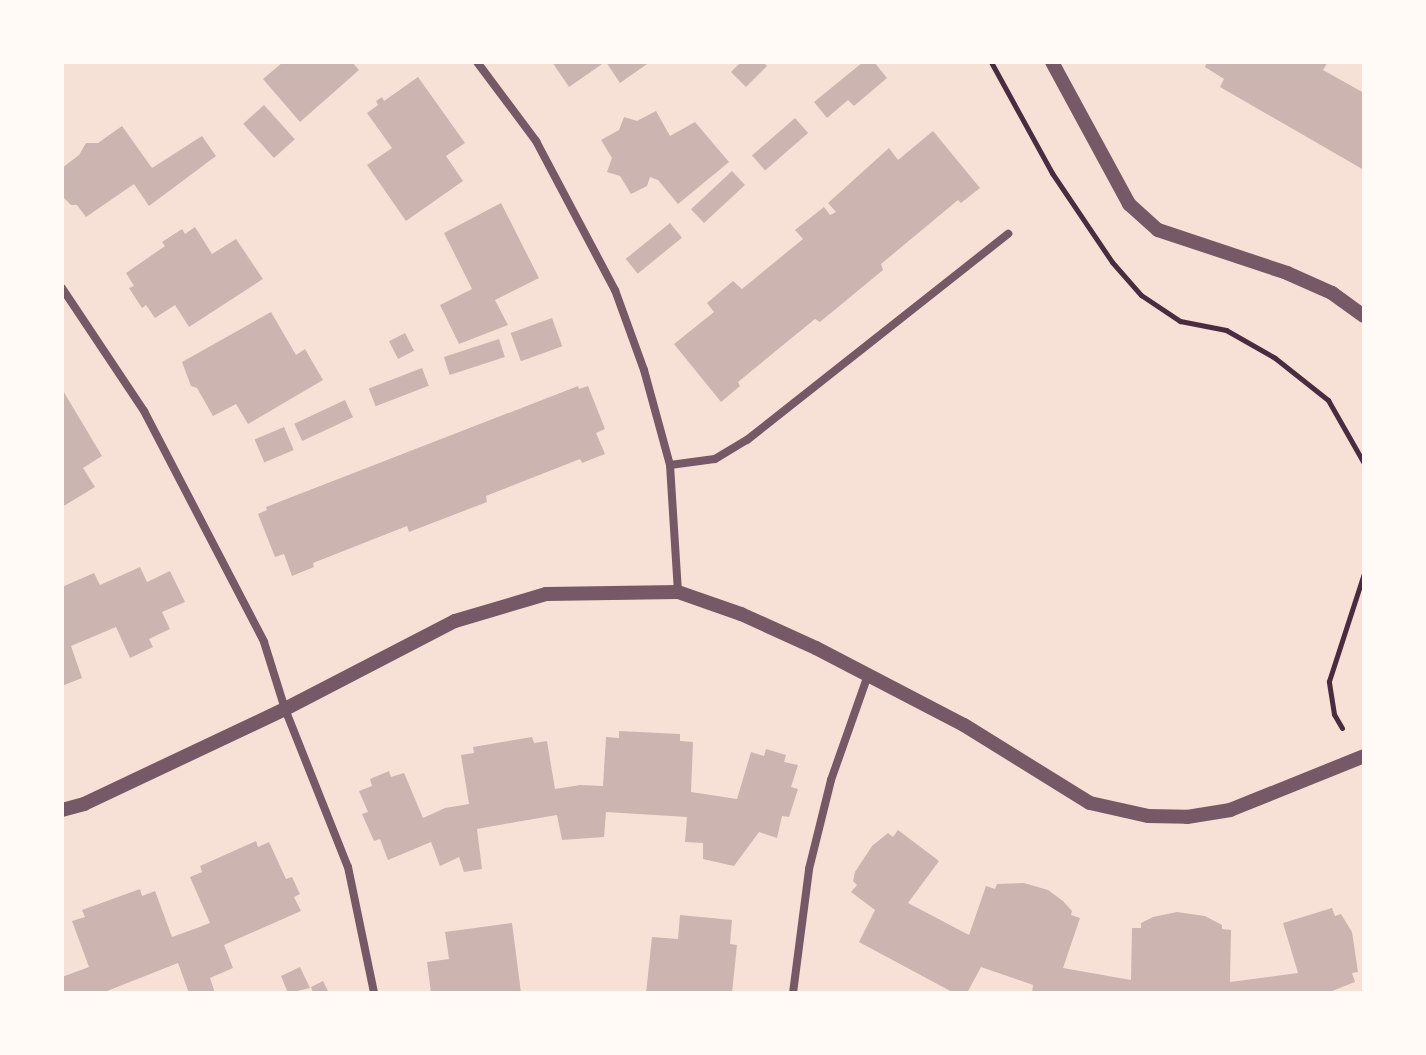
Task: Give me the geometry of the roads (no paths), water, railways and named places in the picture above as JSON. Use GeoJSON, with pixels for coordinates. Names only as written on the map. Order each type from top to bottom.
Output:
{"type":"FeatureCollection","features":[{"type":"Feature","properties":{"kind":"street"},"geometry":{"type":"LineString","coordinates":[[477,62],[536,141],[615,290],[644,370],[670,465],[678,592]]}},
{"type":"Feature","properties":{"kind":"street"},"geometry":{"type":"LineString","coordinates":[[1052,62],[1129,204],[1158,230],[1287,273],[1332,293],[1364,316]]}},
{"type":"Feature","properties":{"kind":"street"},"geometry":{"type":"LineString","coordinates":[[670,465],[715,459],[747,440],[1008,234]]}},
{"type":"Feature","properties":{"kind":"street"},"geometry":{"type":"LineString","coordinates":[[62,288],[144,411],[264,642],[285,709],[348,867],[374,993]]}},
{"type":"Feature","properties":{"kind":"street"},"geometry":{"type":"LineString","coordinates":[[62,810],[84,804],[285,709],[455,621],[546,594],[678,592],[741,614],[964,725],[1090,803],[1148,816],[1187,817],[1230,810],[1362,757]]}},
{"type":"Feature","properties":{"kind":"street"},"geometry":{"type":"LineString","coordinates":[[793,993],[809,869],[831,780],[868,675]]}}]}
